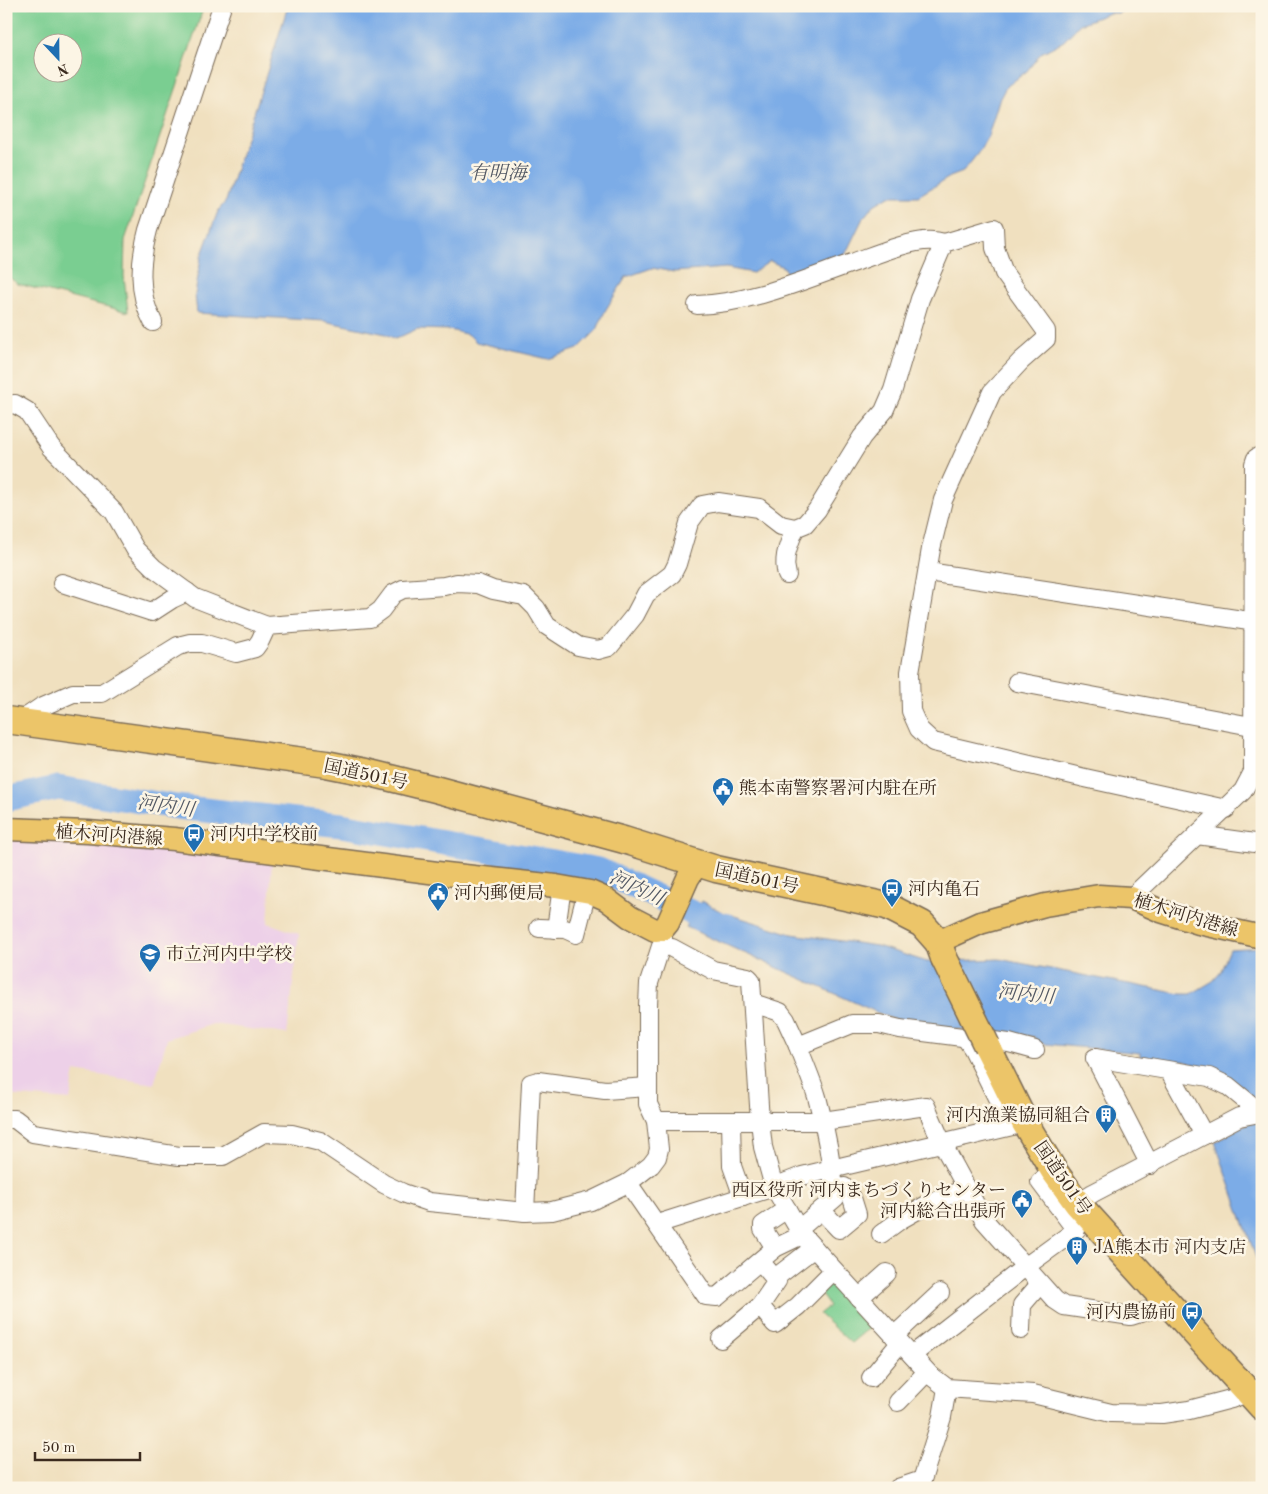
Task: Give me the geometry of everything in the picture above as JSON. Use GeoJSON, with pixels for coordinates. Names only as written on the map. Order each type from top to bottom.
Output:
{"type":"FeatureCollection","features":[{"type":"Feature","properties":{"kind":"highway","name":"国道501号"},"geometry":{"type":"LineString","coordinates":[[13,721],[326,764],[366,772],[624,840],[692,871],[716,869],[887,906],[922,924],[941,950],[976,1042],[1054,1172],[1077,1203],[1168,1304],[1257,1396]]}},
{"type":"Feature","properties":{"kind":"main road","name":"植木河内港線"},"geometry":{"type":"LineString","coordinates":[[6,829],[88,832],[174,839],[562,887],[587,891],[606,899],[630,917],[655,930],[668,933]]}},
{"type":"Feature","properties":{"kind":"main road"},"geometry":{"type":"LineString","coordinates":[[668,933],[692,871]]}},
{"type":"Feature","properties":{"kind":"main road","name":"植木河内港線"},"geometry":{"type":"LineString","coordinates":[[941,950],[980,923],[1045,905],[1099,896],[1131,898],[1161,911],[1199,923],[1262,937]]}},
{"type":"Feature","properties":{"kind":"street"},"geometry":{"type":"LineString","coordinates":[[153,322],[148,314],[142,291],[140,263],[143,249],[222,6]]}},
{"type":"Feature","properties":{"kind":"street"},"geometry":{"type":"LineString","coordinates":[[697,306],[733,302],[788,286],[906,245],[932,240],[944,243],[994,228],[995,248],[1004,273],[1046,331],[1046,339],[1021,361],[992,392],[943,500],[931,549],[910,672],[911,711],[919,729],[933,742],[1226,809]]}},
{"type":"Feature","properties":{"kind":"street"},"geometry":{"type":"LineString","coordinates":[[6,405],[15,404],[27,411],[51,447],[114,512],[135,550],[154,568],[195,598],[267,626],[370,618],[381,610],[393,594],[403,589],[444,586],[457,583],[478,584],[493,590],[524,596],[536,608],[547,626],[578,646],[598,650],[609,647],[635,615],[646,594],[672,574],[677,564],[689,523],[702,505],[718,502],[759,508],[781,525],[795,528],[805,524],[817,510],[862,437],[884,411],[920,299],[944,243]]}},
{"type":"Feature","properties":{"kind":"street"},"geometry":{"type":"LineString","coordinates":[[1131,898],[1226,809],[1243,791],[1253,772],[1258,727],[1258,622],[1254,464],[1256,458],[1262,456]]}},
{"type":"Feature","properties":{"kind":"street"},"geometry":{"type":"LineString","coordinates":[[787,575],[784,566],[785,553],[795,528]]}},
{"type":"Feature","properties":{"kind":"street"},"geometry":{"type":"LineString","coordinates":[[928,572],[1258,622]]}},
{"type":"Feature","properties":{"kind":"street"},"geometry":{"type":"LineString","coordinates":[[62,583],[152,612],[172,599],[188,592]]}},
{"type":"Feature","properties":{"kind":"street"},"geometry":{"type":"LineString","coordinates":[[13,721],[41,706],[74,693],[102,693],[178,646],[202,643],[236,653],[255,648],[267,626]]}},
{"type":"Feature","properties":{"kind":"street"},"geometry":{"type":"LineString","coordinates":[[1017,682],[1258,727]]}},
{"type":"Feature","properties":{"kind":"street"},"geometry":{"type":"LineString","coordinates":[[1197,835],[1262,844]]}},
{"type":"Feature","properties":{"kind":"street"},"geometry":{"type":"LineString","coordinates":[[556,929],[562,887]]}},
{"type":"Feature","properties":{"kind":"street"},"geometry":{"type":"LineString","coordinates":[[539,928],[565,929],[576,934],[587,891]]}},
{"type":"Feature","properties":{"kind":"street"},"geometry":{"type":"LineString","coordinates":[[6,1119],[15,1119],[33,1133],[179,1156],[223,1156],[264,1133],[292,1134],[320,1141],[384,1184],[429,1202],[524,1212],[552,1211],[591,1201],[628,1183],[651,1165],[657,1157],[659,1149],[656,1121],[648,1104],[649,983],[663,940],[668,933],[713,970],[748,977],[751,980],[760,1121],[763,1147],[774,1187],[800,1232],[927,1372],[947,1388],[1033,1394],[1111,1413],[1162,1414],[1232,1399],[1257,1396]]}},
{"type":"Feature","properties":{"kind":"street"},"geometry":{"type":"LineString","coordinates":[[628,1183],[706,1296],[717,1297],[775,1248],[800,1232],[835,1198],[832,1169],[823,1122],[816,1095],[798,1046],[786,1020],[780,1012],[753,1003]]}},
{"type":"Feature","properties":{"kind":"street"},"geometry":{"type":"LineString","coordinates":[[798,1046],[852,1024],[879,1024],[976,1042],[1009,1043],[1035,1050]]}},
{"type":"Feature","properties":{"kind":"street"},"geometry":{"type":"LineString","coordinates":[[1150,1164],[1095,1058],[1209,1077],[1228,1086],[1261,1114]]}},
{"type":"Feature","properties":{"kind":"street"},"geometry":{"type":"LineString","coordinates":[[1169,1070],[1204,1135]]}},
{"type":"Feature","properties":{"kind":"street"},"geometry":{"type":"LineString","coordinates":[[524,1212],[532,1083],[538,1081],[605,1090],[648,1087]]}},
{"type":"Feature","properties":{"kind":"street"},"geometry":{"type":"LineString","coordinates":[[656,1121],[823,1122],[926,1106],[942,1143],[984,1220],[1054,1300],[1064,1306],[1131,1316],[1168,1304]]}},
{"type":"Feature","properties":{"kind":"street"},"geometry":{"type":"LineString","coordinates":[[1077,1203],[1240,1117],[1261,1114]]}},
{"type":"Feature","properties":{"kind":"street"},"geometry":{"type":"LineString","coordinates":[[657,1224],[774,1187],[802,1176],[942,1143],[1021,1116]]}},
{"type":"Feature","properties":{"kind":"street"},"geometry":{"type":"LineString","coordinates":[[731,1121],[732,1166],[743,1197]]}},
{"type":"Feature","properties":{"kind":"street"},"geometry":{"type":"LineString","coordinates":[[902,1345],[1025,1267],[1076,1230],[1040,1182],[1054,1172]]}},
{"type":"Feature","properties":{"kind":"street"},"geometry":{"type":"LineString","coordinates":[[821,1210],[839,1229],[857,1214],[852,1198],[844,1187],[834,1188]]}},
{"type":"Feature","properties":{"kind":"street"},"geometry":{"type":"LineString","coordinates":[[881,1234],[900,1220],[930,1203],[967,1188]]}},
{"type":"Feature","properties":{"kind":"street"},"geometry":{"type":"LineString","coordinates":[[775,1248],[763,1229],[763,1225],[787,1209]]}},
{"type":"Feature","properties":{"kind":"street"},"geometry":{"type":"LineString","coordinates":[[775,1278],[814,1248]]}},
{"type":"Feature","properties":{"kind":"street"},"geometry":{"type":"LineString","coordinates":[[721,1339],[760,1306],[778,1281],[760,1261]]}},
{"type":"Feature","properties":{"kind":"street"},"geometry":{"type":"LineString","coordinates":[[760,1306],[776,1324],[798,1306],[834,1271]]}},
{"type":"Feature","properties":{"kind":"street"},"geometry":{"type":"LineString","coordinates":[[858,1298],[887,1273]]}},
{"type":"Feature","properties":{"kind":"street"},"geometry":{"type":"LineString","coordinates":[[1022,1330],[1022,1305],[1040,1284]]}},
{"type":"Feature","properties":{"kind":"street"},"geometry":{"type":"LineString","coordinates":[[871,1378],[902,1345],[940,1293]]}},
{"type":"Feature","properties":{"kind":"street"},"geometry":{"type":"LineString","coordinates":[[898,1402],[927,1372]]}},
{"type":"Feature","properties":{"kind":"street"},"geometry":{"type":"LineString","coordinates":[[898,1488],[922,1480],[942,1416],[947,1388]]}},
{"type":"Feature","properties":{"kind":"shaded area"},"geometry":{"type":"Polygon","coordinates":[[[6,836],[116,844],[272,861],[268,923],[299,934],[287,1034],[213,1024],[167,1039],[154,1084],[75,1071],[70,1100],[6,1095],[6,836]]]}},
{"type":"Feature","properties":{"kind":"green space"},"geometry":{"type":"Polygon","coordinates":[[[6,6],[204,6],[125,240],[124,276],[128,312],[18,284],[6,275],[6,6]]]}},
{"type":"Feature","properties":{"kind":"green space"},"geometry":{"type":"Polygon","coordinates":[[[830,1279],[875,1323],[851,1343],[819,1314],[829,1306],[817,1289],[830,1279]]]}},
{"type":"Feature","properties":{"kind":"water","name":"有明海"},"geometry":{"type":"Polygon","coordinates":[[[288,6],[1129,6],[1119,13],[1109,13],[1080,24],[1064,41],[1041,53],[1027,71],[1006,87],[999,100],[988,136],[963,172],[950,177],[918,196],[889,196],[874,205],[863,218],[844,257],[826,261],[787,279],[785,268],[770,261],[753,273],[726,268],[674,272],[652,268],[626,277],[605,311],[597,330],[578,349],[548,359],[476,342],[469,335],[450,330],[417,329],[395,339],[386,334],[324,321],[197,313],[195,295],[201,257],[218,211],[226,201],[288,6]]]}},
{"type":"Feature","properties":{"kind":"water"},"geometry":{"type":"Polygon","coordinates":[[[702,901],[722,912],[792,934],[877,946],[927,962],[999,959],[1181,994],[1191,994],[1213,981],[1220,973],[1230,949],[1262,947],[1262,1104],[1225,1075],[1184,1061],[1140,1057],[1140,1053],[1035,1043],[1035,1037],[903,1024],[686,927],[702,901]]]}},
{"type":"Feature","properties":{"kind":"water"},"geometry":{"type":"Polygon","coordinates":[[[1262,1115],[1262,1268],[1260,1269],[1215,1142],[1262,1115]]]}},
{"type":"Feature","properties":{"kind":"waterway","name":"河内川"},"geometry":{"type":"LineString","coordinates":[[6,799],[58,788],[177,807],[341,825],[599,870],[710,921],[727,926]]}},
{"type":"Feature","properties":{"kind":"place","name":"熊本南警察署河内駐在所"},"geometry":{"type":"Point","coordinates":[723,807]}},
{"type":"Feature","properties":{"kind":"place","name":"河内中学校前"},"geometry":{"type":"Point","coordinates":[194,853]}},
{"type":"Feature","properties":{"kind":"place","name":"河内亀石"},"geometry":{"type":"Point","coordinates":[892,908]}},
{"type":"Feature","properties":{"kind":"place","name":"河内郵便局"},"geometry":{"type":"Point","coordinates":[438,912]}},
{"type":"Feature","properties":{"kind":"place","name":"市立河内中学校"},"geometry":{"type":"Point","coordinates":[150,973]}},
{"type":"Feature","properties":{"kind":"place","name":"河内漁業協同組合"},"geometry":{"type":"Point","coordinates":[1106,1134]}},
{"type":"Feature","properties":{"kind":"place","name":"西区役所 河内まちづくりセンター 河内総合出張所"},"geometry":{"type":"Point","coordinates":[1022,1219]}},
{"type":"Feature","properties":{"kind":"place","name":"JA熊本市 河内支店"},"geometry":{"type":"Point","coordinates":[1077,1266]}},
{"type":"Feature","properties":{"kind":"place","name":"河内農協前"},"geometry":{"type":"Point","coordinates":[1192,1331]}}]}
